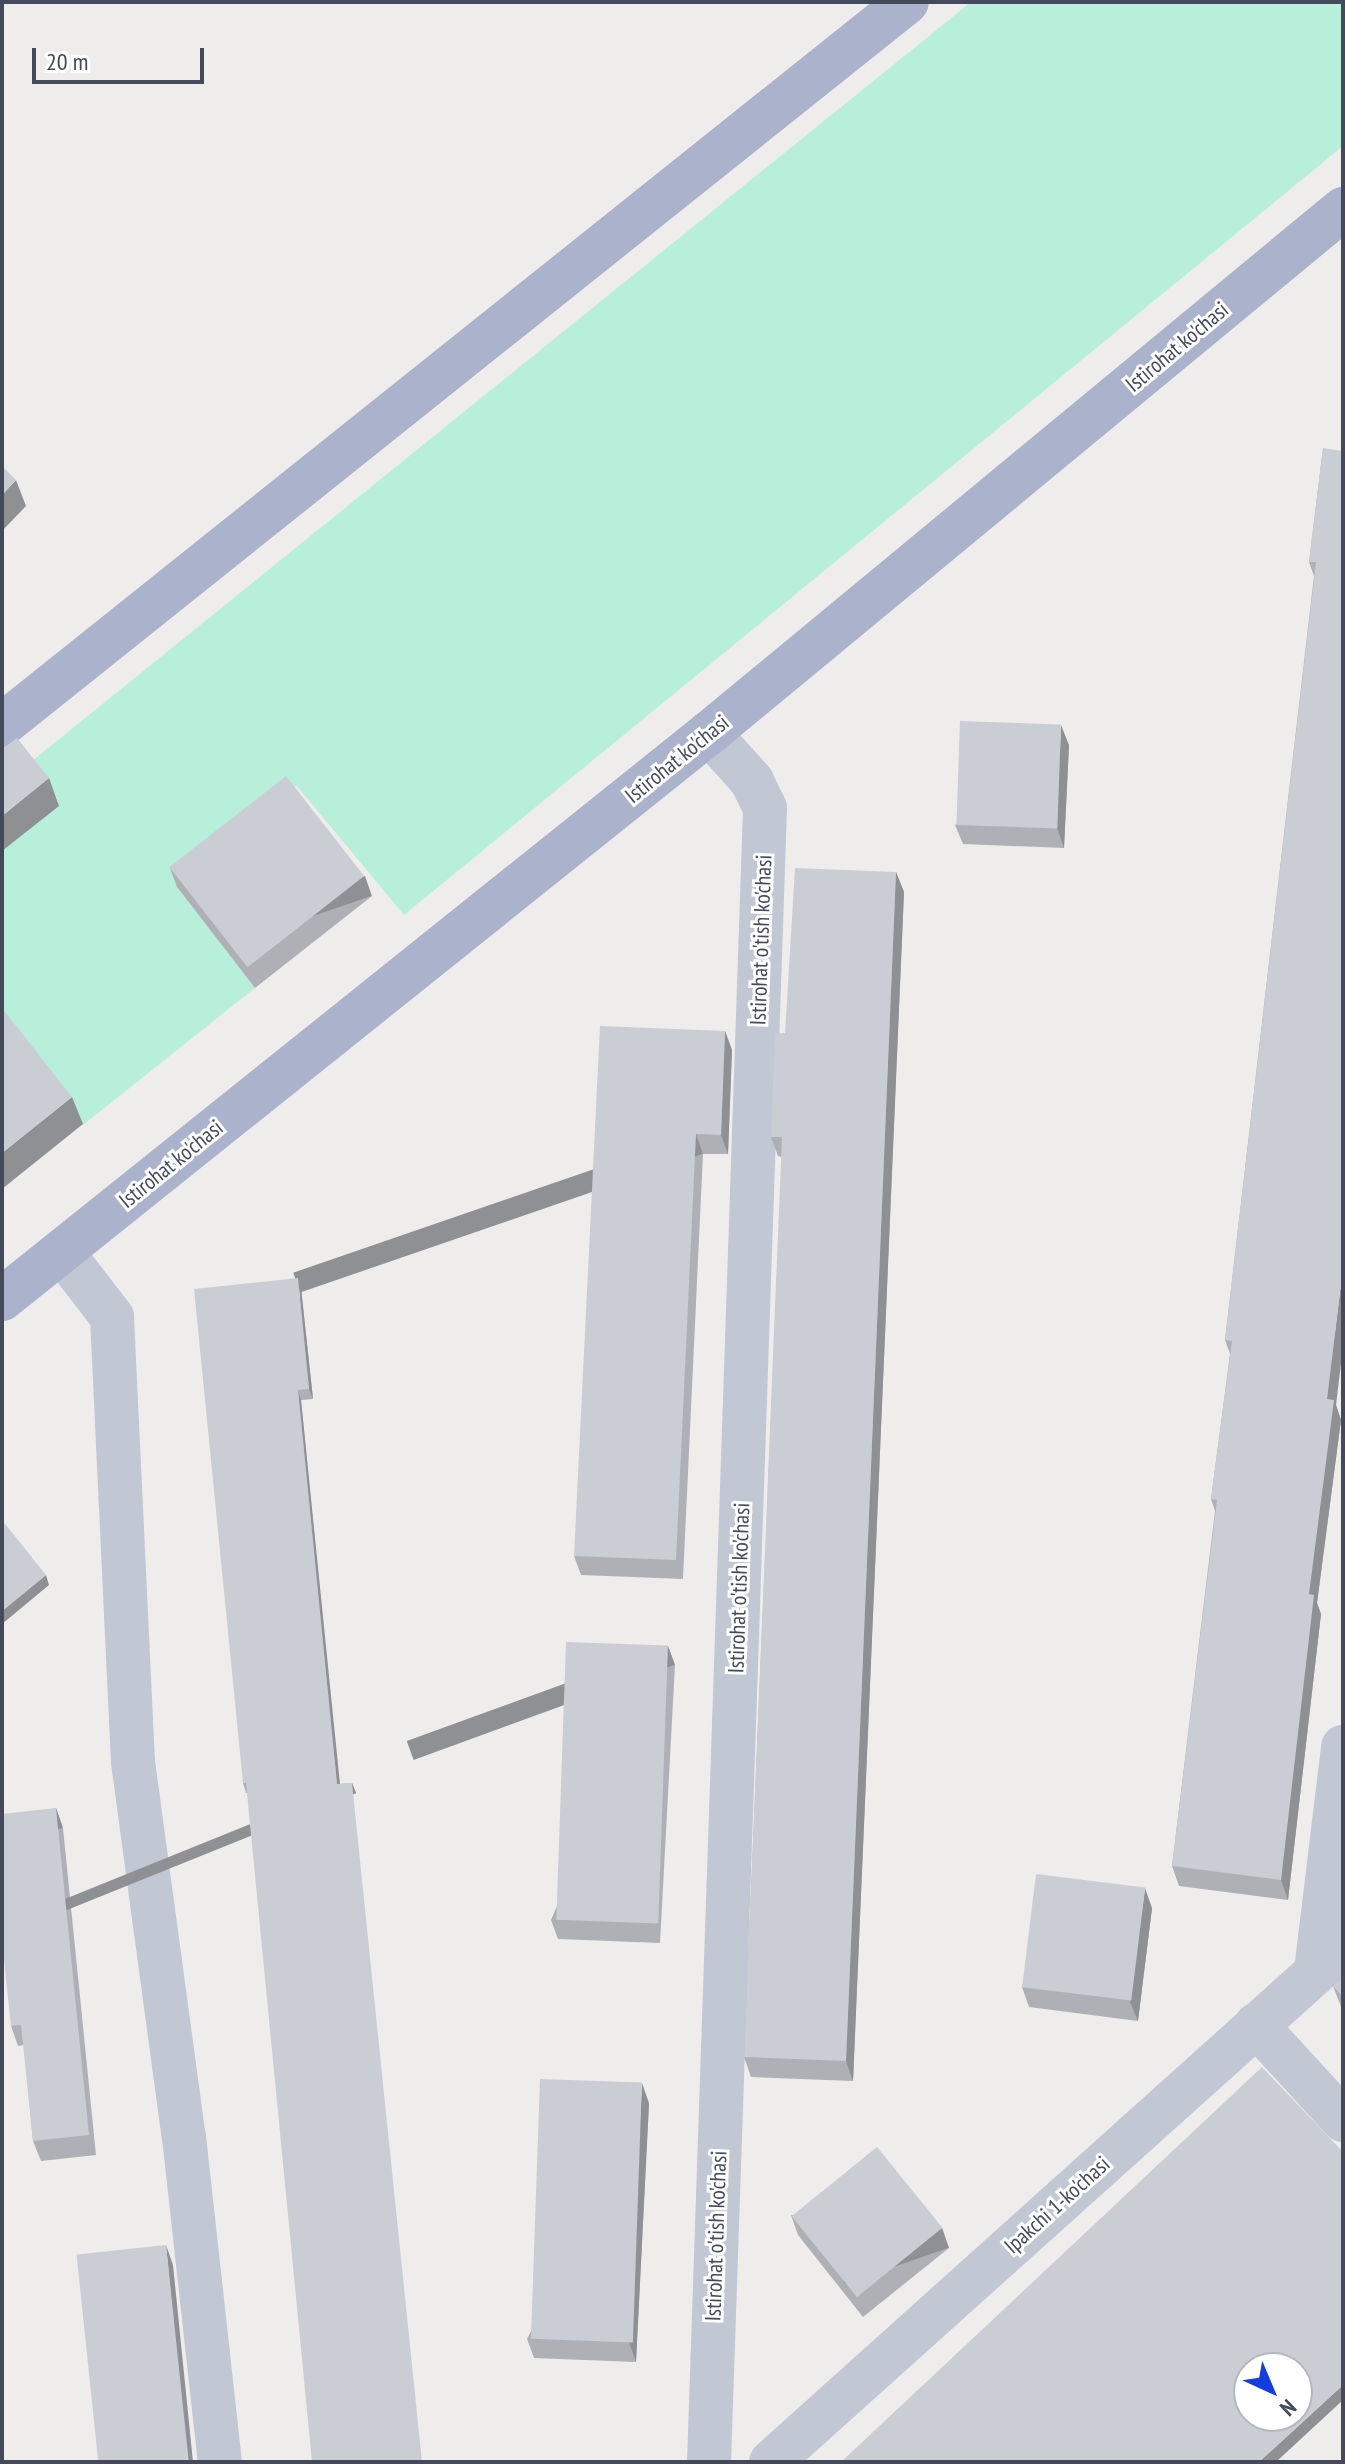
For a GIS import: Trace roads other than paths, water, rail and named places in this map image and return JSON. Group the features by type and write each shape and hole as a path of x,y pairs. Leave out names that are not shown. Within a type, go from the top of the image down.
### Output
{"main road":[{"path":"2,725 907,2"},
{"name":"Istirohat ko'chasi","path":"2,1299 709,733 1343,209"}],"street":[{"name":"Istirohat o'tish ko'chasi","path":"709,733 752,781 765,808 709,2462"},
{"path":"62,1252 112,1317 133,1762 184,2137 220,2462"},
{"path":"1329,1960 1343,1747"},
{"name":"Ipakchi 1-ko'chasi","path":"771,2462 1329,1960"},
{"path":"1256,2025 1343,2120"}]}
